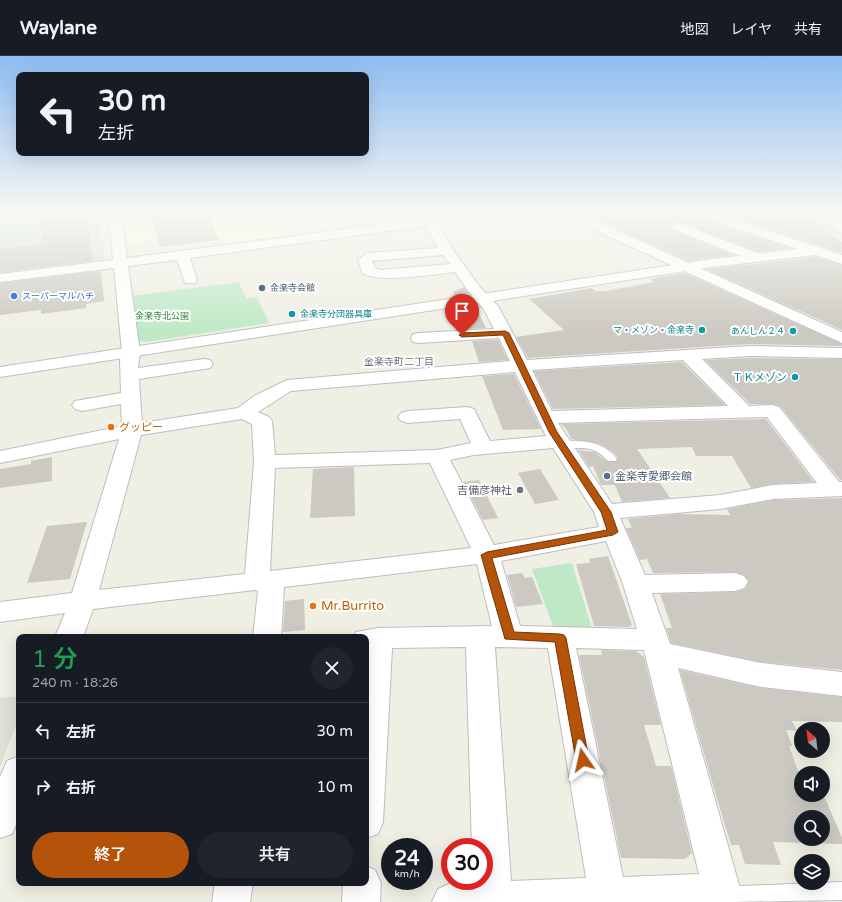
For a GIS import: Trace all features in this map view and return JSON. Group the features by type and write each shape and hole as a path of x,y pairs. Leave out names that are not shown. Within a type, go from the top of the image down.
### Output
{"street":[{"path":"70,634 83,601 132,430 128,360 131,352 120,253"},
{"path":"0,278 192,253"},
{"path":"403,253 372,256 365,260 369,271 379,274 459,268"},
{"path":"449,253 474,289 483,297 505,333 560,443 609,522 622,549 636,584 656,647 722,892 648,898 608,896 451,902"},
{"path":"671,253 688,260 842,338"},
{"path":"746,253 758,258"},
{"path":"0,372 483,297 688,260 712,262 795,253"},
{"path":"823,253 842,260"},
{"path":"182,255 190,280"},
{"path":"712,262 739,275"},
{"path":"419,338 505,333"},
{"path":"0,457 132,430 244,413 261,400 287,386 520,365 750,351 842,353"},
{"path":"688,355 744,412"},
{"path":"129,375 204,364"},
{"path":"82,405 131,397"},
{"path":"546,417 772,412 838,489"},
{"path":"244,413 262,421 265,462 265,581 267,634"},
{"path":"419,413 467,413 483,448"},
{"path":"265,462 437,456 483,448 560,443"},
{"path":"437,456 487,555 495,636 493,900"},
{"path":"0,612 83,601 487,555 609,522 772,492 838,489"},
{"path":"636,584 735,582"},
{"path":"369,730 372,638 495,636 560,638 656,647 761,675 842,684"},
{"path":"560,638 608,896"},
{"path":"0,822 16,779"},
{"path":"231,902 234,886"},
{"path":"361,902 362,886"}],"lane":[{"path":"560,443 590,445 600,448 612,459"},
{"path":"722,892 742,895 842,891"}],"shaded area":[{"path":"0,253 104,253 105,260 100,262 0,274"},
{"path":"16,696 16,725 0,767 0,698"}],"green space":[{"path":"710,271 719,271 816,304 792,311 709,273"},
{"name":"金楽寺北公園","path":"239,282 246,299 257,297 269,323 147,342 137,340 131,296"},
{"path":"572,563 592,629 554,629 532,569"}],"building":[{"path":"0,253 92,253 93,261 0,272"},
{"path":"671,253 730,253 734,255 688,261"},
{"path":"815,257 842,265 842,330 707,269"},
{"path":"101,271 104,301 86,304 86,308 41,314 41,310 0,315 0,283"},
{"path":"685,273 842,344 842,346 750,344 528,358 516,337 564,330 529,299 591,288 596,291 606,291 655,282 649,279"},
{"path":"464,287 469,294 455,296 453,292"},
{"path":"475,305 486,328 467,329 459,308"},
{"path":"498,340 508,360 479,362 472,341"},
{"path":"750,358 842,359 842,480 840,480 780,406 772,404 750,404 705,360"},
{"path":"682,362 725,405 553,409 534,371"},
{"path":"514,374 541,429 503,430 482,376"},
{"path":"766,419 814,482 773,484 751,488 732,456 696,456 692,447 637,449 670,498 622,502 615,485 601,485 593,466 589,467 578,450 594,452 608,462 616,462 618,458 613,452 600,444 571,439 567,430 561,424"},
{"path":"52,457 52,481 0,488 0,469 31,464 31,461"},
{"path":"354,467 355,516 310,518 313,469"},
{"path":"540,469 559,500 535,504 518,473"},
{"path":"479,480 498,518 483,520 463,482"},
{"path":"842,498 842,670 761,662 671,643 666,628 672,628 660,594 735,592 745,589 749,581 744,575 735,572 653,573 647,559 640,560 626,528 632,528 628,519 678,514 730,515 727,509 773,500"},
{"path":"87,522 70,579 27,583 47,526"},
{"path":"608,556 632,625 629,627 594,626 576,564 590,563 589,559"},
{"path":"522,573 525,578 532,577 543,604 516,607 507,575"},
{"path":"304,599 305,630 283,632 285,601"},
{"path":"601,650 636,651 644,657 661,725 644,725 656,766 671,766 692,853 685,859 621,858 579,655 602,655"},
{"path":"680,670 761,688 842,697 842,722 792,721 794,731 786,730 792,746 789,746 796,766 794,766 794,802 827,802 842,838 842,844 830,844 830,810 794,810 794,843 773,842 781,865 745,864 739,845 731,845"}],"place":[{"name":"金楽寺会館","path":"262,288"},
{"name":"スーパーマルハチ","path":"14,296"},
{"name":"金楽寺分団器具庫","path":"292,314"},
{"name":"マ・メゾン・金楽寺","path":"702,330"},
{"name":"あんしん２４","path":"793,331"},
{"name":"ＴＫメゾン","path":"795,377"},
{"name":"グッピー","path":"111,427"},
{"name":"金楽寺愛郷会館","path":"607,476"},
{"name":"吉備彦神社","path":"520,490"},
{"name":"Mr.Burrito","path":"313,606"}],"district":[{"name":"金楽寺町二丁目","path":"399,362"}],"route":[{"path":"462,335 505,333 553,432 606,512 613,532 487,555 509,636 560,638 583,760"}]}
